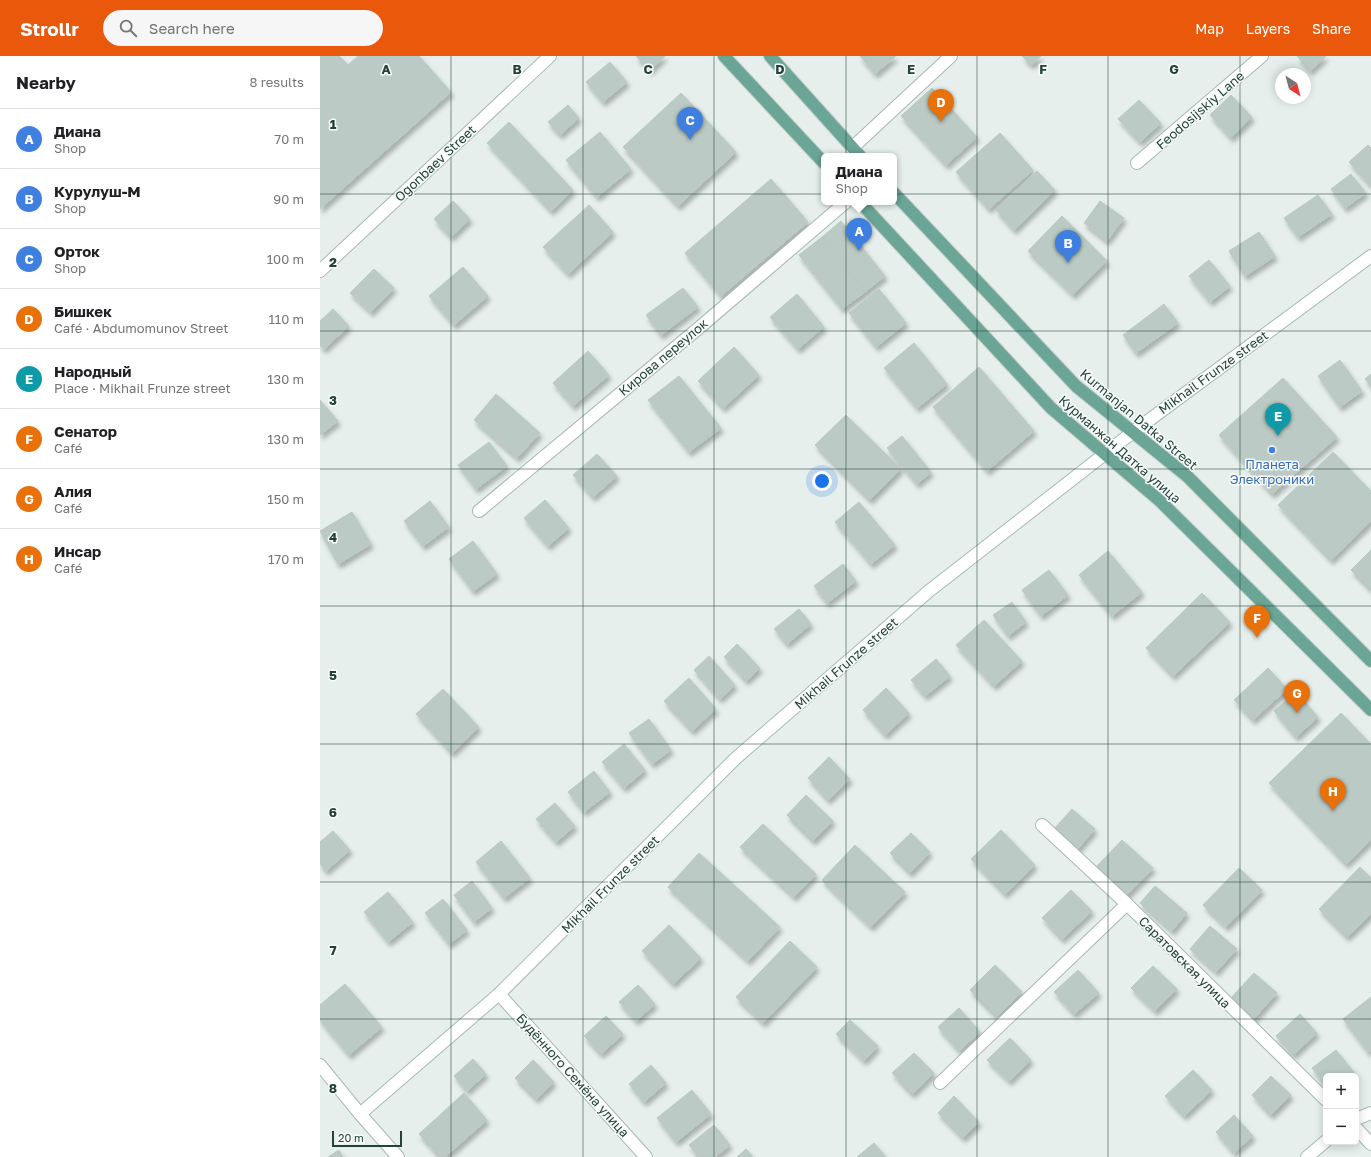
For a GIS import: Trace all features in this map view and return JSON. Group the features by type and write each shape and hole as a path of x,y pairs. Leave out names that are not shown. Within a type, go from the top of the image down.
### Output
{"main road":[{"path":"724,56 821,161"},
{"path":"770,56 856,152"},
{"name":"Kurmanjan Datka Street","path":"897,196 1076,386 1187,476 1371,661"},
{"name":"Курманжан Датка улица","path":"863,205 1051,408 1160,501 1371,710"}],"street":[{"name":"Ogonbaev Street","path":"320,271 550,56"},
{"path":"856,152 951,56"},
{"name":"Feodosijskiy Lane","path":"1137,164 1262,56"},
{"name":"Кирова переулок","path":"479,511 700,327 842,205"},
{"name":"Mikhail Frunze street","path":"360,1114 499,994 736,758 929,591 1133,432 1371,256"},
{"name":"Саратовская улица","path":"1042,825 1127,904 1323,1097"},
{"path":"940,1083 1127,904"},
{"name":"Будённого Семёна улица","path":"499,994 646,1157"},
{"path":"320,1065 398,1157"},
{"path":"1359,1118 1371,1113"},
{"path":"1359,1131 1371,1144"},
{"path":"1307,1157 1323,1144"}],"building":[{"path":"320,56 339,56 348,65 358,56 419,56 451,92 320,209"},
{"path":"636,56 665,56 649,71"},
{"path":"860,56 895,56 895,57 875,74"},
{"path":"1022,56 1041,56 1031,65"},
{"path":"1297,56 1326,56 1311,70 1311,68 1307,68"},
{"path":"610,62 627,82 603,102 586,82"},
{"path":"932,88 977,137 946,165 901,116"},
{"path":"681,93 736,152 678,206 623,147"},
{"path":"1231,95 1252,117 1231,138 1210,115"},
{"path":"1139,100 1161,123 1140,142 1118,119"},
{"path":"568,105 579,118 560,135 548,122"},
{"path":"509,122 573,190 551,211 487,143"},
{"path":"600,132 631,169 597,197 566,160"},
{"path":"1000,133 1033,170 989,209 956,172"},
{"path":"1368,145 1371,148 1371,186 1349,162"},
{"path":"1037,171 1055,190 1014,230 996,210"},
{"path":"1351,174 1366,193 1345,208 1331,189"},
{"path":"771,179 808,222 721,296 685,253"},
{"path":"1318,195 1332,214 1298,237 1284,218"},
{"path":"453,201 470,219 451,237 434,219"},
{"path":"1100,201 1124,218 1107,241 1084,223"},
{"path":"589,205 613,232 568,274 543,247"},
{"path":"1062,216 1107,261 1073,295 1028,251"},
{"path":"841,221 885,276 865,292 822,237"},
{"path":"1259,232 1275,256 1245,276 1229,251"},
{"path":"822,237 865,292 842,309 799,255"},
{"path":"1209,260 1230,286 1210,302 1189,276"},
{"path":"463,267 488,296 454,325 429,296"},
{"path":"374,269 394,288 371,312 350,293"},
{"path":"683,288 698,307 661,335 646,315"},
{"path":"879,289 906,323 876,347 849,313"},
{"path":"797,294 824,327 798,349 770,317"},
{"path":"1164,304 1178,323 1136,353 1123,335"},
{"path":"333,309 349,326 324,349 320,345 320,321"},
{"path":"914,343 947,384 917,408 884,368"},
{"path":"734,347 759,375 723,408 698,381"},
{"path":"588,351 609,375 573,406 553,383"},
{"path":"1340,360 1362,391 1340,407 1318,376"},
{"path":"979,367 1034,431 987,471 933,407"},
{"path":"1371,374 1371,386 1365,379"},
{"path":"679,376 721,428 689,452 648,400"},
{"path":"1283,378 1337,437 1272,494 1219,435"},
{"path":"496,394 540,433 517,458 474,420"},
{"path":"320,400 338,421 320,435"},
{"path":"846,415 901,469 870,500 815,445"},
{"path":"902,436 931,472 917,484 887,448"},
{"path":"489,442 507,466 476,489 458,465"},
{"path":"1333,452 1371,491 1371,521 1331,560 1278,505"},
{"path":"597,454 617,476 593,497 573,475"},
{"path":"545,500 569,528 548,546 524,518"},
{"path":"430,501 449,527 423,546 404,521"},
{"path":"859,502 895,545 871,564 835,522"},
{"path":"352,512 371,544 338,564 320,531"},
{"path":"473,541 497,574 473,591 449,559"},
{"path":"1371,550 1371,590 1351,570"},
{"path":"1108,551 1142,592 1112,616 1079,575"},
{"path":"843,564 856,581 827,603 814,586"},
{"path":"1049,570 1068,595 1041,616 1022,590"},
{"path":"1202,593 1230,622 1173,676 1146,648"},
{"path":"1012,602 1026,622 1008,636 993,615"},
{"path":"799,609 811,624 787,644 774,629"},
{"path":"984,620 1022,661 994,686 956,645"},
{"path":"737,644 760,668 746,681 724,657"},
{"path":"709,656 735,685 720,699 694,670"},
{"path":"936,659 950,676 925,696 911,680"},
{"path":"1268,668 1287,689 1253,720 1234,700"},
{"path":"689,678 716,709 692,731 664,701"},
{"path":"886,688 909,713 885,735 863,710"},
{"path":"443,689 479,727 452,753 416,714"},
{"path":"1296,692 1318,717 1296,737 1274,711"},
{"path":"1341,713 1371,744 1371,840 1346,864 1269,783"},
{"path":"649,719 671,750 652,764 629,733"},
{"path":"624,744 645,770 624,788 602,762"},
{"path":"829,757 850,779 828,800 808,778"},
{"path":"594,771 610,792 584,812 568,792"},
{"path":"806,795 833,821 813,841 787,815"},
{"path":"555,803 575,826 556,842 536,819"},
{"path":"1072,809 1095,829 1077,850 1054,829"},
{"path":"763,824 816,874 794,897 740,847"},
{"path":"1001,830 1035,865 1005,894 971,859"},
{"path":"333,831 350,850 326,871 320,864 320,842"},
{"path":"911,833 930,852 910,873 890,853"},
{"path":"1122,840 1153,868 1126,896 1096,867"},
{"path":"501,841 530,878 504,898 476,862"},
{"path":"855,845 905,892 871,927 822,880"},
{"path":"699,853 780,927 748,961 668,887"},
{"path":"1360,867 1371,878 1371,914 1347,937 1319,909"},
{"path":"1239,868 1262,890 1226,927 1203,905"},
{"path":"472,881 492,908 474,922 454,895"},
{"path":"1155,886 1187,913 1172,931 1140,903"},
{"path":"1071,890 1092,911 1062,939 1042,918"},
{"path":"388,892 413,922 388,942 364,912"},
{"path":"443,899 467,930 449,944 425,913"},
{"path":"669,925 701,958 673,984 642,951"},
{"path":"1210,926 1237,949 1216,972 1190,949"},
{"path":"790,941 817,967 763,1023 736,997"},
{"path":"995,965 1022,992 997,1017 970,990"},
{"path":"1153,966 1177,989 1155,1011 1131,988"},
{"path":"1078,970 1099,993 1074,1014 1054,992"},
{"path":"1254,973 1277,993 1252,1021 1229,1000"},
{"path":"345,984 382,1027 349,1055 320,1020 320,1005"},
{"path":"638,985 655,1004 636,1021 619,1002"},
{"path":"1371,997 1371,1051 1369,1053 1343,1019"},
{"path":"959,1008 980,1032 959,1051 938,1027"},
{"path":"1300,1014 1317,1033 1293,1055 1276,1036"},
{"path":"606,1016 623,1034 601,1054 584,1036"},
{"path":"850,1020 878,1046 864,1061 836,1034"},
{"path":"1010,1038 1031,1060 1009,1081 987,1060"},
{"path":"1336,1050 1354,1073 1323,1073 1323,1082 1312,1068"},
{"path":"914,1053 934,1073 912,1094 892,1073"},
{"path":"473,1059 486,1074 467,1091 454,1076"},
{"path":"533,1060 554,1082 536,1099 515,1078"},
{"path":"651,1065 666,1083 644,1102 629,1084"},
{"path":"1193,1070 1212,1090 1184,1116 1165,1096"},
{"path":"1271,1076 1291,1095 1271,1115 1252,1095"},
{"path":"692,1090 711,1114 676,1142 657,1118"},
{"path":"464,1093 487,1120 445,1157 440,1157 419,1134"},
{"path":"954,1096 979,1122 963,1138 938,1113"},
{"path":"1234,1115 1253,1136 1234,1153 1216,1132"},
{"path":"714,1125 730,1145 715,1157 699,1157 689,1145"},
{"path":"874,1143 886,1157 857,1157"},
{"path":"746,1149 753,1157 737,1157"},
{"path":"339,1150 343,1157 328,1157"}],"place":[{"name":"Бишкек","path":"941,122"},
{"name":"Орток","path":"690,140"},
{"name":"Диана","path":"859,251"},
{"name":"Курулуш-М","path":"1068,263"},
{"name":"Народный","path":"1278,436"},
{"name":"Планета Электроники","path":"1272,450"},
{"name":"Сенатор","path":"1257,638"},
{"name":"Алия","path":"1297,713"},
{"name":"Инсар","path":"1333,811"}]}
